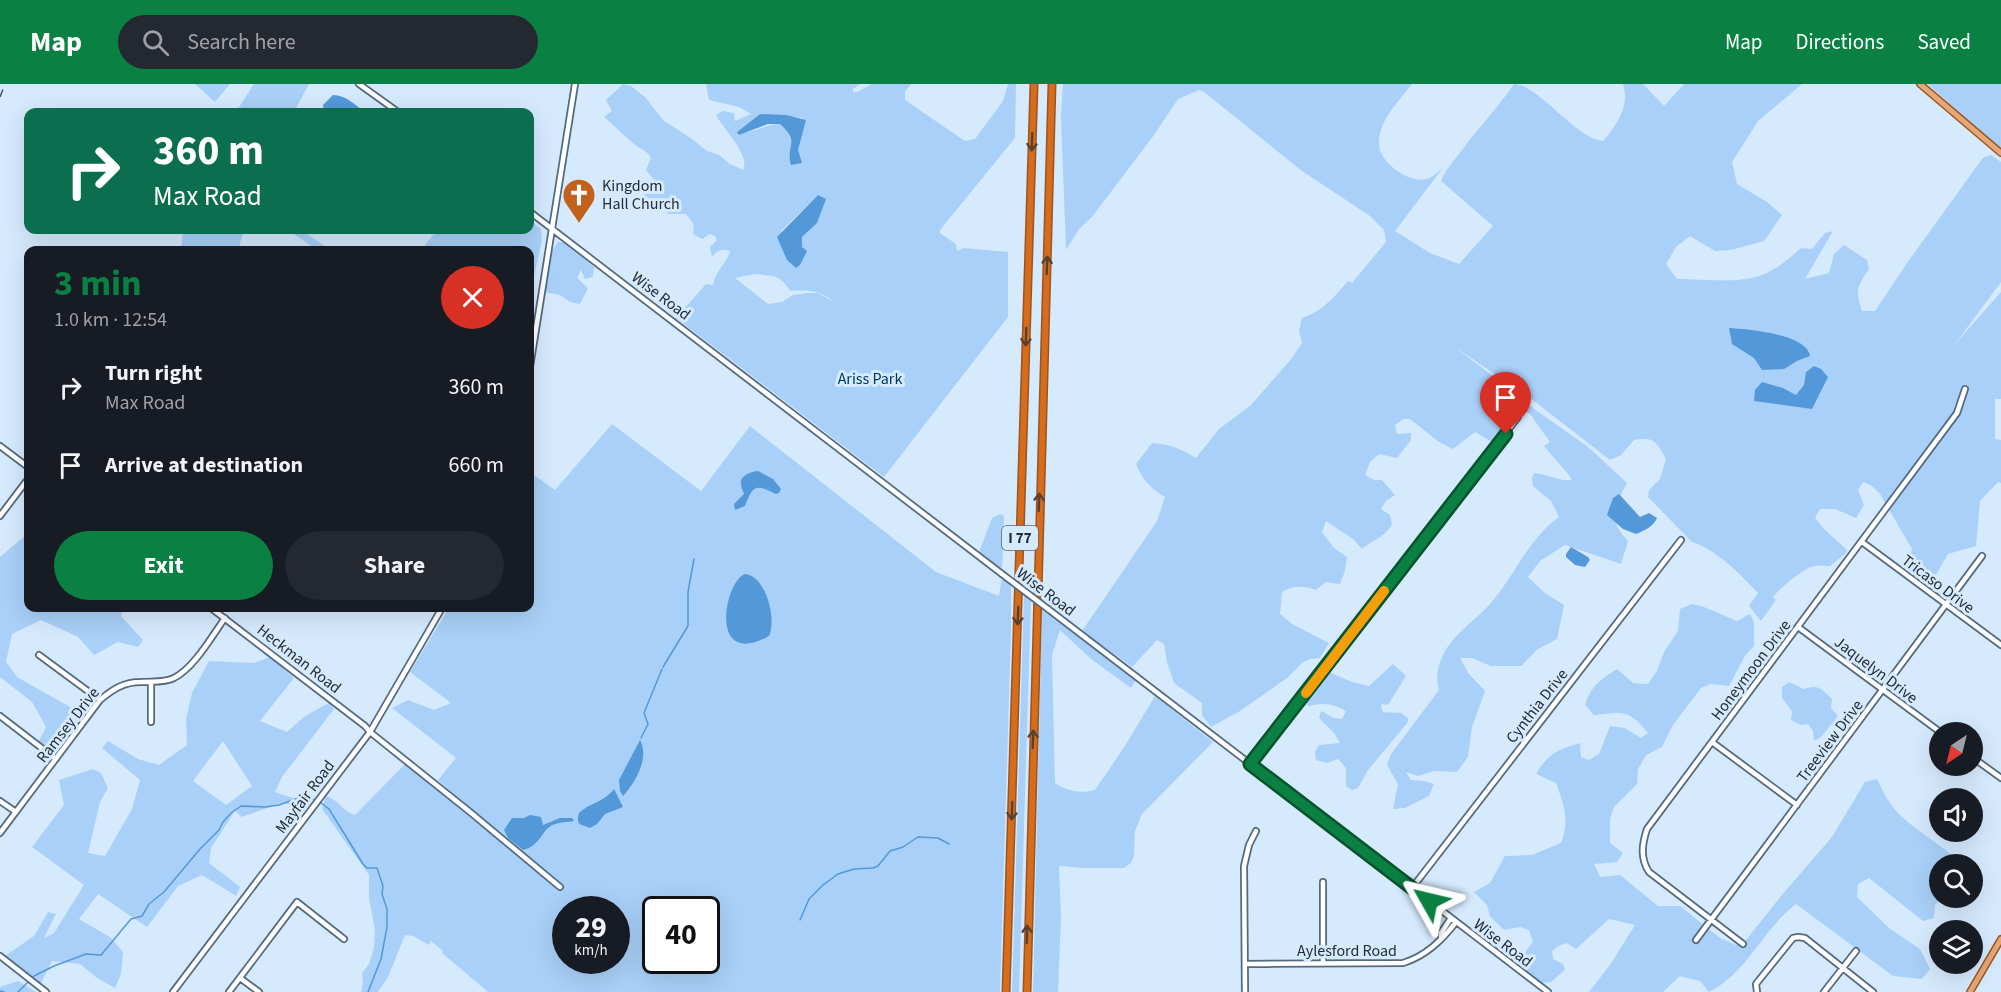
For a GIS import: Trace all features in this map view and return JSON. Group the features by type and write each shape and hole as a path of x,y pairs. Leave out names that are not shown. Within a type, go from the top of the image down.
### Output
{"highway":[{"name":"I 77","path":"1006,992 1034,84"},
{"name":"I 77","path":"1027,992 1052,84"}],"main road":[{"path":"1920,84 2001,153"},
{"path":"1970,992 2001,939"}],"street":[{"path":"359,84 392,108"},
{"path":"534,341 576,84"},
{"name":"Wise Road","path":"534,215 1548,992"},
{"name":"Honeymoon Drive","path":"1743,944 1652,875 1645,866 1642,849 1649,826 1957,413 1965,389"},
{"path":"1250,764 1518,417"},
{"path":"0,446 24,464"},
{"path":"0,516 24,484"},
{"name":"Cynthia Drive","path":"1412,888 1681,540"},
{"name":"Tricaso Drive","path":"1862,542 2001,645"},
{"name":"Treeview Drive","path":"1696,940 1982,556"},
{"name":"Heckman Road","path":"217,612 365,726 560,887"},
{"name":"Mayfair Road","path":"173,992 370,732 440,612"},
{"name":"Ramsey Drive","path":"0,833 100,700 123,684 167,681 185,670 225,618"},
{"name":"Jaquelyn Drive","path":"1798,627 1929,724"},
{"path":"39,654 100,700"},
{"path":"151,682 151,722"},
{"path":"0,716 56,759"},
{"path":"1712,742 1797,805"},
{"path":"1983,765 2001,778"},
{"path":"0,801 16,812"},
{"path":"1245,992 1244,866 1249,844 1256,831"},
{"path":"1323,882 1323,963"},
{"path":"230,992 297,902 345,939"},
{"name":"Aylesford Road","path":"1245,964 1403,963 1418,959 1445,936 1453,920"},
{"path":"1757,992 1756,984 1795,937 1805,938 1873,992"},
{"path":"1824,992 1856,951"},
{"path":"0,956 46,992"},
{"path":"240,978 259,992"}],"green space":[{"path":"195,84 230,84 215,102"},
{"path":"254,84 309,84 296,108 239,108"},
{"name":"Ariss Park","path":"623,84 631,86 645,97 663,120 707,151 719,155 730,164 743,170 743,157 740,150 716,115 723,111 734,113 735,121 751,114 739,107 709,100 706,84 860,84 853,89 853,92 857,92 872,84 911,84 905,92 905,100 965,141 975,139 1003,101 1008,84 1016,84 1015,138 940,230 940,233 956,244 957,251 963,248 1008,252 1008,317 884,477 676,318 706,284 713,285 730,251 720,251 712,257 710,247 717,240 715,236 710,234 702,239 693,234 694,225 686,214 669,214 642,193 648,180 656,182 646,170 651,158 604,117 612,111 606,100","holes":["760,114 803,118 798,150 789,159 790,140 780,124 748,132 737,132","818,195 808,232 802,237 802,247 781,231","755,274 771,276 783,281 790,291 819,293 834,302 818,293 807,293 793,295 782,302 768,304 735,278"]},
{"path":"1063,84 1412,84 1382,127 1380,151 1396,170 1412,178 1427,179 1442,169 1395,231 1430,253 1459,264 1493,226 1441,181 1472,136 1514,84 1524,86 1534,93 1582,132 1603,141 1621,115 1625,100 1623,84 1643,84 1664,106 1684,84 1802,84 1758,121 1732,162 1737,184 1767,202 1782,215 1764,241 1731,250 1715,251 1690,236 1676,247 1666,264 1677,279 1753,278 1778,267 1801,248 1812,249 1825,233 1833,231 1805,279 1829,273 1834,254 1844,245 1867,260 1869,269 1858,289 1862,311 1875,311 1977,166 1983,158 1991,155 2001,162 2001,282 1955,344 2001,292 2001,399 1995,399 1995,439 2001,440 2001,483 1998,482 1980,501 1976,546 1948,554 1933,580 1925,582 1905,567 1912,549 1880,494 1872,486 1863,482 1858,490 1864,505 1856,518 1835,509 1820,509 1815,518 1847,552 1830,566 1814,566 1792,579 1773,597 1776,600 1761,621 1749,606 1758,593 1719,556 1692,542 1648,497 1649,490 1660,479 1666,459 1657,444 1646,439 1634,440 1621,455 1610,460 1534,401 1455,347 1494,377 1489,384 1517,410 1492,442 1475,432 1453,449 1439,442 1410,419 1403,419 1395,425 1397,434 1411,433 1411,440 1397,458 1379,454 1370,462 1365,475 1374,480 1382,480 1395,495 1386,501 1381,509 1390,515 1392,525 1362,549 1353,539 1326,521 1322,532 1334,548 1347,557 1340,584 1326,582 1316,590 1298,587 1282,592 1280,614 1292,624 1329,643 1320,658 1302,663 1287,678 1240,711 1211,727 1202,715 1202,703 1174,683 1164,644 1157,640 1132,667 1082,631 1157,521 1165,497 1147,483 1136,464 1152,443 1164,444 1196,458 1219,429 1251,405 1292,358 1302,343 1299,330 1302,318 1322,308 1348,281 1352,283 1386,242 1384,230 1370,216 1302,171 1199,90 1178,99 1154,135 1092,217 1079,229 1066,250 1061,118"},
{"path":"1928,84 2001,84 2001,148 1984,135"},
{"path":"534,223 541,229 542,241 534,276 534,246 424,246 434,234 534,234"},
{"path":"183,234 243,234 239,246 181,246"},
{"path":"294,234 308,234 324,246 311,246"},
{"path":"558,242 567,243 594,267 593,277 585,279 581,270 577,278 588,288 580,304 570,302 560,295 544,292 552,251"},
{"path":"1527,404 1587,446 1627,483 1614,513 1617,525 1628,541 1621,564 1565,545 1540,561 1528,577 1545,593 1564,605 1557,639 1538,649 1521,666 1491,666 1472,658 1460,658 1469,674 1485,691 1472,727 1468,757 1457,772 1434,771 1418,776 1406,772 1411,780 1434,784 1429,796 1405,808 1393,809 1398,784 1387,765 1391,754 1439,690 1438,672 1443,655 1453,640 1499,593 1539,536 1559,517 1551,501 1533,486 1534,473 1572,480 1544,446 1550,442 1530,414 1519,407"},
{"path":"612,424 701,491 750,426 936,572 999,596 1002,576 1011,584 1011,631 1000,992 488,992 431,941 429,945 413,936 405,935 388,977 378,992 361,992 362,973 369,964 374,947 375,930 369,898 369,875 322,809 326,796 355,815 406,763 458,804 465,804 438,780 456,758 392,708 408,700 434,710 451,703 410,672 447,612 534,612 534,475 555,490"},
{"path":"1000,514 1004,516 1002,570 979,552 992,518"},
{"path":"24,536 24,612 122,612 121,616 143,640 138,647 118,642 94,655 78,637 41,620 12,634 6,662 17,677 77,711 76,727 55,753 39,741 46,727 32,702 0,677 0,557"},
{"path":"1024,595 1031,599 1019,992 1012,992"},
{"path":"1692,604 1737,621 1750,614 1754,622 1754,646 1745,656 1729,686 1711,684 1701,688 1673,725 1662,747 1646,755 1638,769 1637,784 1614,807 1610,819 1610,843 1623,853 1617,862 1594,864 1600,877 1620,875 1658,906 1680,906 1720,938 1736,945 1743,944 1832,837 1865,782 1877,779 1887,798 1900,815 1929,838 1929,842 1935,842 1951,854 1929,854 1929,908 1935,908 1934,918 1923,921 1869,878 1858,884 1857,897 1889,928 1920,949 1929,967 1922,979 1893,976 1796,904 1774,925 1745,962 1723,984 1709,992 1700,981 1680,976 1663,992 1589,992 1610,965 1635,925 1609,919 1576,949 1567,943 1552,951 1553,959 1563,964 1565,970 1551,982 1541,983 1516,964 1533,942 1529,930 1520,927 1504,930 1490,916 1487,905 1474,892 1490,883 1505,856 1532,855 1561,843 1565,820 1556,783 1536,774 1545,761 1559,750 1580,743 1581,757 1589,760 1599,754 1610,726 1625,728 1641,738 1648,733 1630,716 1618,713 1594,715 1585,705 1597,684 1617,669 1633,683 1648,684 1657,671 1664,652 1678,631 1680,609"},
{"path":"1042,610 1136,680 1131,688 1091,659 1060,630 1052,655 1055,783 1074,791 1095,790 1155,696 1213,742 1142,814 1135,831 1134,856 1131,863 1124,868 1059,866 1061,917 1058,992 1033,992"},
{"path":"270,657 294,678 260,721 287,732 305,716 329,703 334,709 282,777 275,792 308,803 306,808 281,803 242,817 235,811 211,848 209,863 240,887 236,896 202,875 178,886 147,927 98,894 79,919 110,937 123,952 121,974 115,988 97,978 80,964 52,961 41,983 5,956 34,936 48,912 56,914 44,938 54,933 84,885 32,847 64,805 59,780 93,769 101,773 108,788 100,802 88,853 105,856 132,809 140,780 102,748 108,741 138,759 159,765 187,745 186,719 192,693 209,661 254,663","holes":["223,741 252,786 226,805 193,781"]},
{"path":"1393,664 1406,676 1388,705 1382,704 1381,707 1383,712 1401,713 1408,718 1408,722 1368,770 1358,788 1352,790 1346,786 1346,768 1338,759 1327,763 1316,760 1315,752 1319,745 1340,743 1334,733 1319,718 1321,711 1334,718 1342,719 1346,711 1328,704 1309,706 1303,702 1329,672 1352,682 1369,686"},
{"path":"1789,682 1804,689 1820,688 1832,699 1831,708 1838,716 1821,737 1814,741 1813,731 1808,724 1801,725 1791,720 1792,711 1782,698 1782,687"},
{"path":"18,981 36,992 0,992 0,987"}],"shaded area":[{"path":"333,95 338,95 359,108 323,108 323,105"},
{"path":"760,114 786,115 806,120 798,150 802,163 791,165 790,136 780,124 768,124 739,135 737,132"},
{"path":"818,195 826,199 817,223 802,237 802,247 807,251 796,268 787,260 777,237"},
{"path":"1729,328 1762,331 1788,338 1799,342 1810,356 1784,369 1762,370 1754,358 1732,344"},
{"path":"1814,366 1821,369 1828,377 1812,409 1754,401 1755,390 1762,382 1783,388 1796,395 1804,385 1806,372"},
{"path":"758,471 773,479 781,489 779,493 756,488 750,494 745,506 735,510 734,504 744,494 742,479 749,473"},
{"path":"1619,494 1640,517 1649,513 1657,518 1654,523 1636,534 1623,529 1607,515 1613,498"},
{"path":"1571,547 1588,557 1590,560 1585,567 1575,565 1566,557"},
{"path":"745,574 759,582 764,590 772,619 769,636 749,643 736,642 729,633 726,620 727,605 732,591 738,580"},
{"path":"640,740 643,755 640,770 623,796 619,780"},
{"path":"614,789 623,807 605,814 597,824 590,828 579,823 579,813 606,797"},
{"path":"530,815 541,817 543,825 560,818 572,818 574,821 550,826 534,845 523,850 508,838 504,830 512,818 524,818"}],"waterway":[{"path":"663,667 688,626 688,592 694,559"},
{"path":"641,738 648,724 644,713 662,669"},
{"path":"18,992 34,976 54,966 86,954 101,955 131,919 142,916 149,904 164,892 219,830 231,813 241,806 279,805 301,797 316,800"},
{"path":"320,802 329,809 363,864 367,868 377,868 383,886 387,927 381,959 368,992"},
{"path":"800,920 809,899 838,874 878,866 890,851 903,847 918,837 938,838 949,844"},
{"path":"0,991 4,992"}],"railway":[{"path":"0,97 5,84"}],"slow traffic":[{"path":"1306,693 1384,591"}],"place":[{"name":"Kingdom Hall Church","path":"579,224"}],"route":[{"path":"1429,901 1250,764 1506,434"}]}
